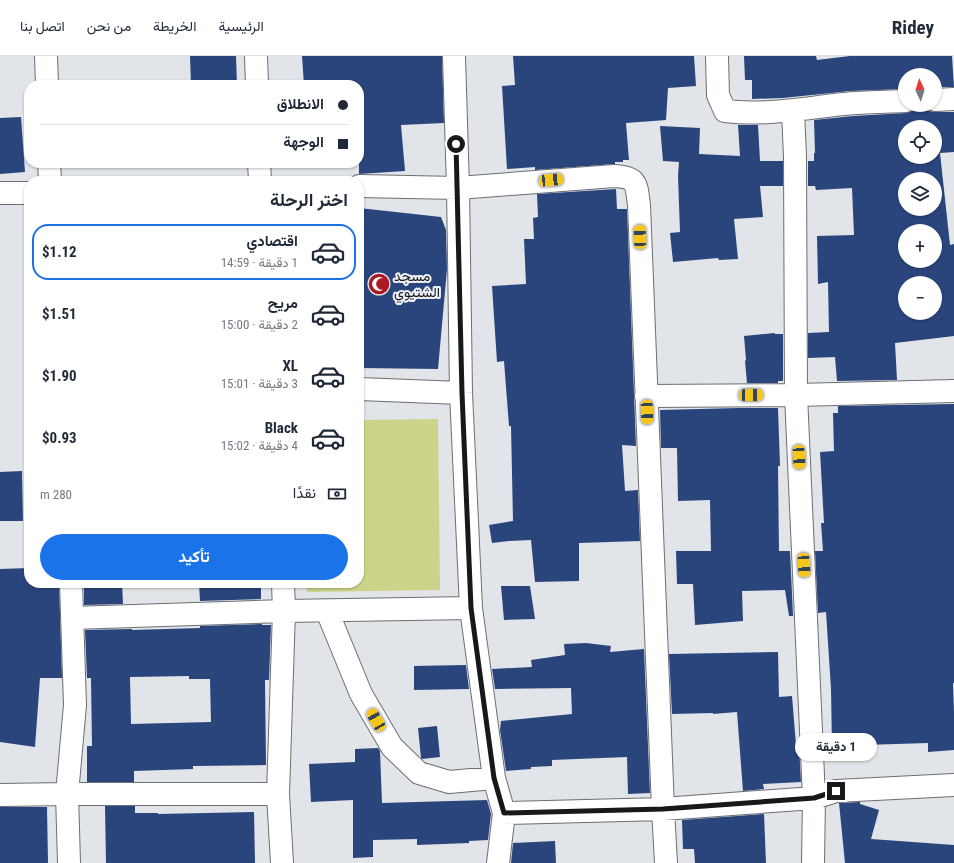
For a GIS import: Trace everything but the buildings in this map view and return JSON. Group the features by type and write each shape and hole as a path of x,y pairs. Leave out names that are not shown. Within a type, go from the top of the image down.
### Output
{"street":[{"path":"46,56 47,80"},
{"path":"256,56 257,80"},
{"path":"454,56 462,393 471,608 494,778 504,813 498,863"},
{"path":"717,56 718,95 725,112 740,113 793,111 845,104 898,101"},
{"path":"942,100 954,99"},
{"path":"793,111 795,157 796,395 814,798 813,863"},
{"path":"364,186 458,188 626,176 632,181 636,188 639,205 666,863"},
{"path":"0,193 24,193"},
{"path":"364,389 462,393"},
{"path":"646,396 796,395 954,391"},
{"path":"69,863 67,794 74,705 71,588"},
{"path":"282,863 278,794 284,612 283,588"},
{"path":"72,618 471,608"},
{"path":"327,611 361,694 392,747 419,773 449,782 494,778"},
{"path":"504,813 663,809 814,798 836,791 954,785"},
{"path":"0,796 67,794 278,794"}],"green space":[{"path":"438,419 440,590 307,592 307,588 364,588 364,420"}],"place":[{"name":"مسجد الشتيوي","path":"379,284"}],"route":[{"path":"456,144 462,393 471,608 494,778 504,813 663,809 814,798 836,791"}]}
